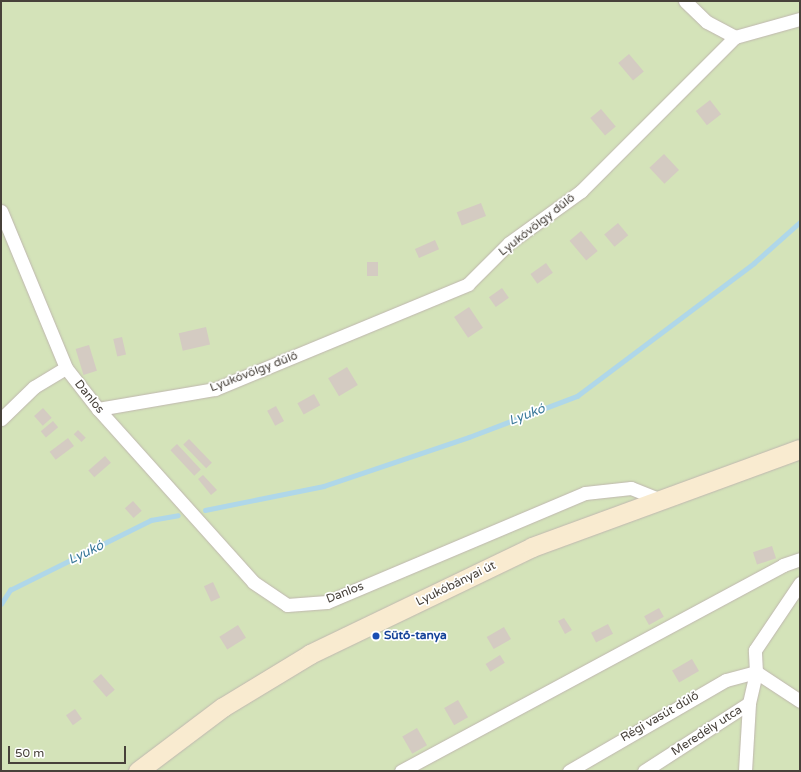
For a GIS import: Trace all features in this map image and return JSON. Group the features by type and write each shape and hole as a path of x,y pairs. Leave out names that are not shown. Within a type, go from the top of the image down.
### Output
{"main road":[{"name":"Lyukóbányai út","path":"138,771 224,708 310,654 532,548 800,449"}],"street":[{"path":"685,1 707,22 735,37"},
{"name":"Lyukóvölgy dűlő","path":"98,409 215,389 468,284 510,243 581,191 735,37 800,19"},
{"name":"Danlos","path":"1,211 66,368 98,409 253,582 287,605 327,602 585,493 631,488 660,500"},
{"name":"Danlos","path":"1,419 34,387 66,368"},
{"path":"401,771 783,565 800,560"},
{"path":"745,771 749,704 756,672 754,650 800,583"},
{"path":"756,672 800,701"},
{"name":"Régi vasút dűlő","path":"569,771 726,680 756,672"},
{"name":"Meredély utca","path":"644,771 749,704"}],"green space":[{"path":"1,1 800,1 800,771 1,771"}],"building":[{"path":"629,54 644,72 633,81 618,63"},
{"path":"710,100 721,114 707,125 696,111"},
{"path":"601,109 616,127 605,136 590,118"},
{"path":"664,154 679,170 664,184 649,168"},
{"path":"481,203 486,216 462,225 457,212"},
{"path":"618,223 628,235 614,247 604,235"},
{"path":"581,231 598,251 586,261 570,241"},
{"path":"435,240 439,249 419,258 415,249"},
{"path":"367,262 378,262 378,276 367,276"},
{"path":"546,263 553,273 537,284 530,274"},
{"path":"502,288 509,298 496,307 489,297"},
{"path":"469,307 483,328 468,338 454,317"},
{"path":"206,327 210,345 183,351 179,333"},
{"path":"122,337 126,355 117,357 113,339"},
{"path":"89,345 97,371 84,375 76,349"},
{"path":"347,367 358,385 339,396 328,378"},
{"path":"314,394 320,405 304,415 297,403"},
{"path":"276,406 284,421 275,426 267,411"},
{"path":"43,408 52,418 43,426 34,416"},
{"path":"53,421 58,427 46,437 41,431"},
{"path":"78,430 86,438 82,442 74,434"},
{"path":"68,438 74,446 56,460 50,452"},
{"path":"189,439 212,463 206,468 183,445"},
{"path":"177,444 201,470 194,476 170,450"},
{"path":"105,456 111,463 94,477 88,470"},
{"path":"203,475 217,490 211,495 198,479"},
{"path":"133,501 142,511 134,518 125,508"},
{"path":"772,546 776,558 757,565 753,552"},
{"path":"213,582 220,597 211,602 204,586"},
{"path":"659,608 664,617 649,625 644,616"},
{"path":"564,618 572,630 565,634 558,621"},
{"path":"608,624 613,634 596,642 591,633"},
{"path":"238,625 246,638 227,649 219,637"},
{"path":"504,627 511,639 494,649 487,637"},
{"path":"500,655 505,663 490,672 486,664"},
{"path":"692,659 699,671 679,683 672,670"},
{"path":"101,674 115,690 106,697 93,681"},
{"path":"458,700 468,717 454,725 444,708"},
{"path":"75,709 82,719 73,725 66,715"},
{"path":"417,728 427,745 412,754 402,736"}],"waterway":[{"name":"Lyukó","path":"205,510 324,486 469,437 577,396 754,263 800,222"},
{"name":"Lyukó","path":"1,604 10,590 151,520 178,515"}],"place":[{"name":"Sütő-tanya","path":"376,636"}]}
